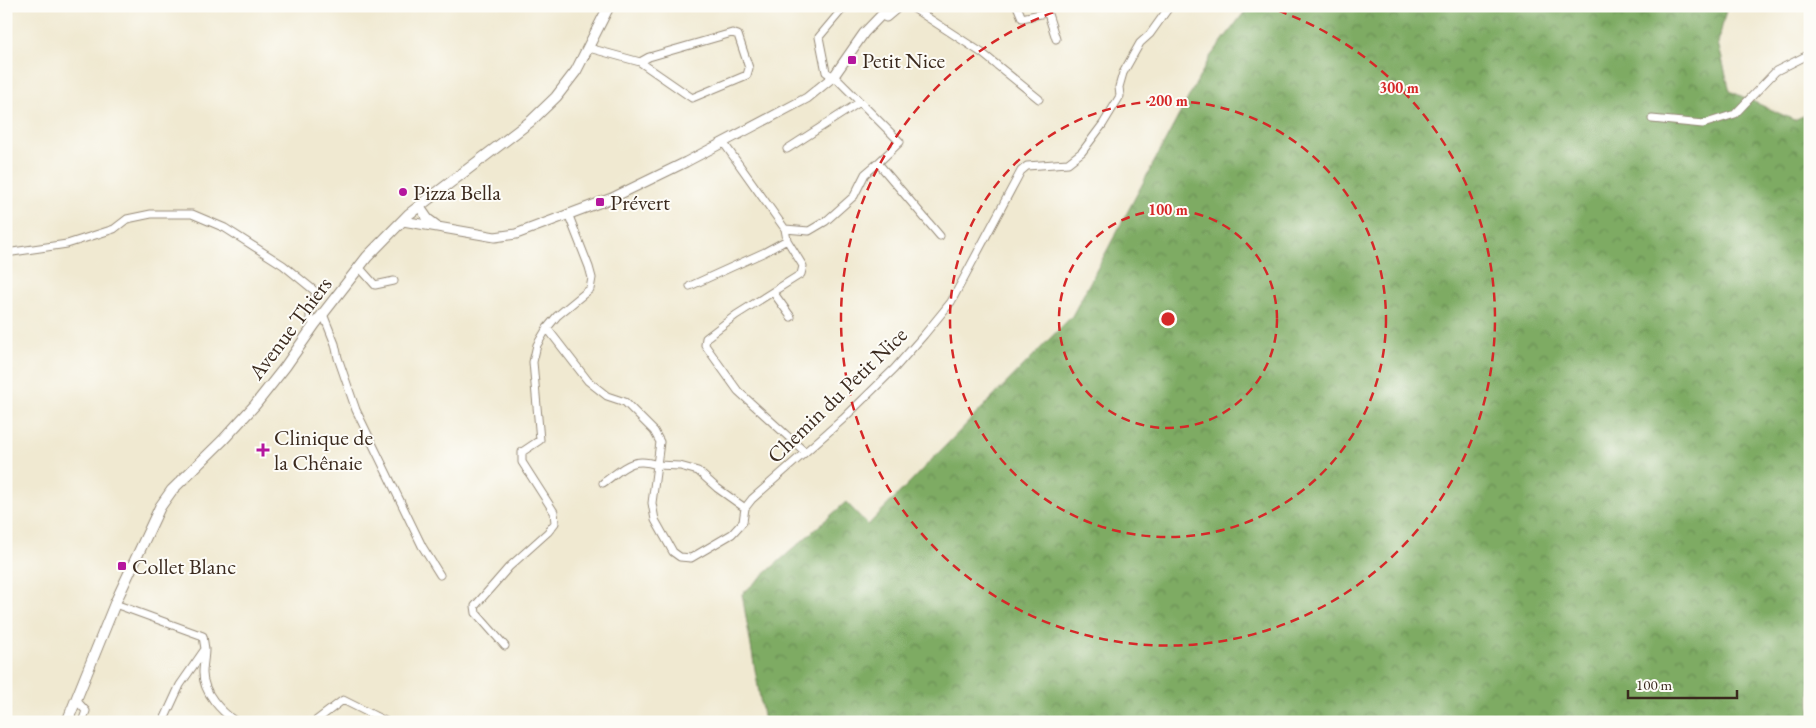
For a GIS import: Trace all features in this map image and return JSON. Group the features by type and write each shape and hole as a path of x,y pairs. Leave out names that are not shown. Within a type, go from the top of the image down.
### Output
{"main road":[{"name":"Avenue Thiers","path":"66,722 115,604 160,507 172,490 223,440 255,405 359,267 402,221 531,121 556,97 576,71 609,6"}],"street":[{"path":"785,230 809,231 826,222 854,196 865,174 900,142 835,78 826,72 819,37 845,6"},
{"path":"835,78 864,33 890,6"},
{"path":"402,221 495,237 516,234 612,198 724,144 807,98 835,78 869,35 899,6"},
{"path":"910,6 982,53 1039,99"},
{"path":"1017,6 1022,18 1048,14 1056,39"},
{"name":"Chemin du Petit Nice","path":"744,508 805,452 822,440 894,369 951,302 1021,170 1027,166 1068,163 1082,152 1103,124 1120,96 1118,87 1123,73 1140,43 1150,34 1170,6"},
{"path":"589,48 640,62 692,98 747,75 749,68 738,35 732,33 648,57 640,62"},
{"path":"1652,119 1703,124 1735,114 1776,71 1810,54"},
{"path":"787,149 860,102"},
{"path":"724,144 785,230 788,240 803,266 801,274 736,315 706,338 705,345 738,391 805,452"},
{"path":"878,163 940,236"},
{"path":"419,206 428,219 439,226"},
{"path":"504,646 476,614 475,606 509,567 548,532 555,523 554,512 522,462 522,452 540,440 533,362 537,346 546,328 556,316 590,289 592,278 590,267 569,213"},
{"path":"6,253 67,244 114,229 127,219 151,214 192,214 225,228 283,265 316,292 310,312 310,319 315,324"},
{"path":"690,286 766,252 788,240"},
{"path":"359,267 374,285 394,281"},
{"path":"772,292 791,318"},
{"path":"323,314 335,344 356,410 422,546 440,575"},
{"path":"546,328 588,382 606,396 624,402 654,431 660,442 657,465 652,503 654,520 673,552 680,557 691,558 732,534 743,522 744,508 698,471 680,466 657,465 648,462 632,462 603,483"},
{"path":"115,604 203,636 205,649 203,675 206,685 213,701 236,722"},
{"path":"163,722 180,685 205,649"},
{"path":"76,700 86,711 82,722"},
{"path":"314,722 343,700 387,722"}],"green space":[{"path":"1249,6 1727,6 1718,43 1730,91 1794,120 1810,113 1810,722 764,722 742,594 846,502 868,525 1072,316 1210,57"}],"place":[{"name":"Petit Nice","path":"852,60"},
{"name":"Pizza Bella","path":"403,192"},
{"name":"Prévert","path":"600,202"},
{"name":"Clinique de la Chênaie","path":"263,450"},
{"name":"Collet Blanc","path":"122,566"}]}
